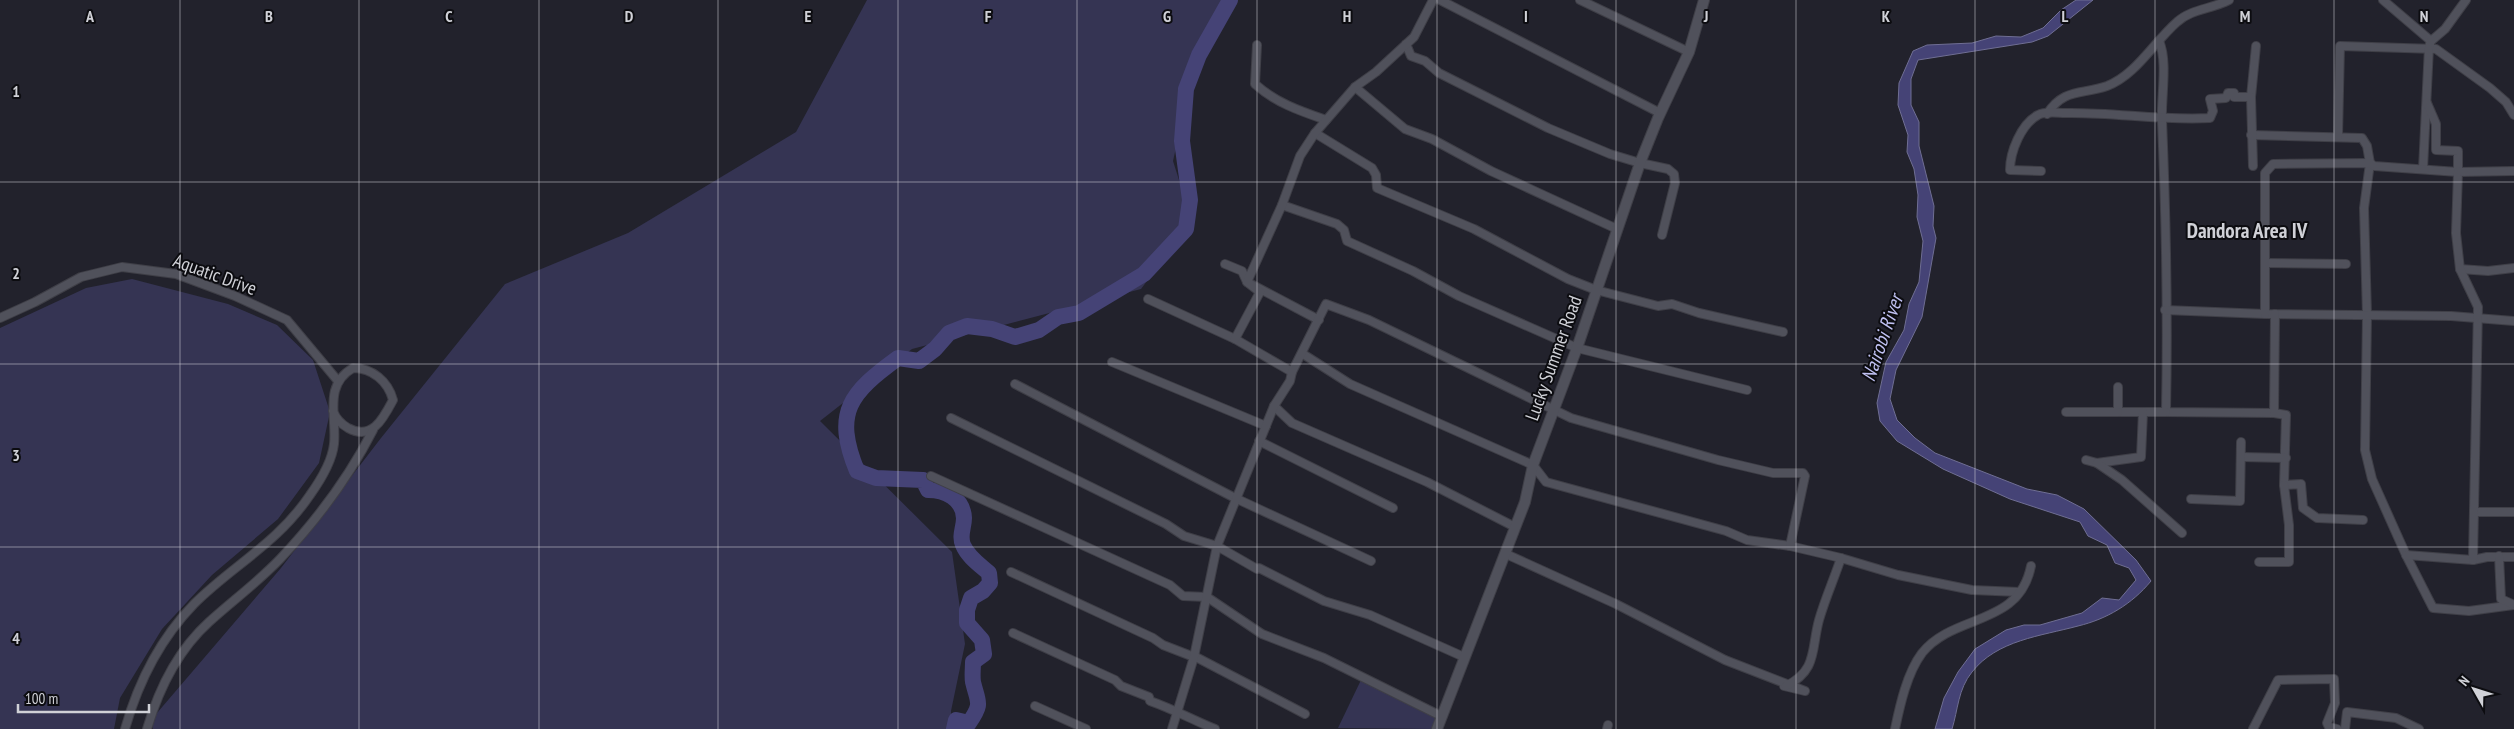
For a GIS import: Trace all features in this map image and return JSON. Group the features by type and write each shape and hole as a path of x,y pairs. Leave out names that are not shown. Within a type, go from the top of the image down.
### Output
{"street":[{"path":"1247,282 1282,205 1300,156 1315,133 1355,87 1376,72 1414,37 1433,0"},
{"path":"1440,0 1660,113"},
{"path":"1580,0 1689,52"},
{"name":"Lucky Summer Road","path":"1440,728 1441,716 1525,502 1533,465 1640,163 1660,113 1689,52 1704,0"},
{"path":"2047,114 2055,101 2106,86 2120,78 2176,23 2187,16 2203,9 2216,7 2229,0"},
{"path":"2382,0 2430,44 2490,88 2506,102 2514,114"},
{"path":"2423,169 2430,44 2445,29 2464,1"},
{"path":"2160,40 2162,52 2162,117 2165,166 2166,412"},
{"path":"1406,44 1411,56 1424,61 1439,73 1548,128 1640,163 1668,169 1674,174 1675,183 1662,235"},
{"path":"2338,136 2340,46 2430,44"},
{"path":"1257,45 1254,68 1255,84 1267,96 1287,106 1326,120"},
{"path":"2253,166 2251,97 2256,46"},
{"path":"1355,87 1405,128 1432,139 1498,174 1617,229"},
{"path":"2041,171 2010,170 2010,161 2027,123 2040,114 2101,113 2170,119 2210,118 2213,111 2210,99 2226,98 2228,94 2234,93 2234,97 2251,97"},
{"path":"2427,103 2436,124 2436,150 2458,151 2456,233 2460,269 2478,307 2473,560"},
{"path":"1315,133 1372,168 1376,175 1377,188 1474,229 1568,280 1596,290 1658,306 1672,304 1699,313 1783,332"},
{"path":"2251,135 2362,138 2367,146 2370,163 2364,208 2367,315 2365,450 2372,478 2406,556 2433,608 2469,611 2514,605"},
{"path":"2265,314 2265,173 2273,164 2370,163 2374,166 2458,172 2514,171"},
{"path":"1282,205 1333,222 1342,227 1347,240 1413,271 1459,296 1576,348 1747,390"},
{"path":"2265,263 2346,264"},
{"path":"1225,264 1242,271 1247,282 1260,292 1235,339"},
{"name":"Aquatic Drive","path":"0,318 35,302 81,277 122,267 176,274 235,296 287,320 338,381"},
{"path":"2460,269 2488,271 2514,268"},
{"path":"1247,282 1319,320"},
{"path":"1148,299 1235,339 1292,372"},
{"path":"1172,729 1194,657 1218,546 1235,498 1274,406 1290,381 1292,372 1303,354 1324,306 1328,304 1369,320 1581,421 1718,460 1773,472 1803,473 1805,476 1790,546"},
{"path":"2166,310 2265,314 2451,316 2514,321"},
{"path":"2274,413 2275,314"},
{"path":"1303,354 1350,384 1533,465 1546,482 1726,531 1747,540 1790,546 1841,558 1898,575 1972,590 2019,592"},
{"path":"1112,362 1266,426"},
{"path":"125,729 134,699 150,665 180,619 203,596 270,542 309,496 332,456 334,444 334,395 338,381 353,368 368,370 380,377 391,392 393,400 373,430 358,458 338,488 280,560 208,623 180,656 156,696 147,729"},
{"path":"1015,384 1235,498 1371,561"},
{"path":"2118,387 2118,412"},
{"path":"1274,406 1292,423 1427,482 1515,527"},
{"path":"333,411 339,421 347,427 364,434 373,430"},
{"path":"2066,412 2274,413 2286,415 2284,485 2289,525 2289,562 2259,562"},
{"path":"2097,463 2141,457 2142,412"},
{"path":"951,418 1166,524 1184,536 1218,546 1257,569 1259,568 1324,601 1370,615 1464,657"},
{"path":"1259,440 1393,508"},
{"path":"2191,499 2240,500 2241,442"},
{"path":"2242,457 2286,458"},
{"path":"2086,460 2097,463 2122,480 2182,533"},
{"path":"931,476 1170,586 1183,596 1207,597 1262,634 1324,658 1441,716"},
{"path":"2284,485 2301,484 2303,508 2317,518 2363,520"},
{"path":"2474,512 2514,512"},
{"path":"1506,554 1616,604 1725,660 1770,678 1787,684 1796,688 1805,691 1784,686 1792,683 1800,679 1811,663 1818,622 1841,558"},
{"path":"2406,556 2473,560 2500,556 2514,557"},
{"path":"2500,556 2501,599 2514,605"},
{"path":"1895,729 1910,677 1922,653 1945,634 2010,604 2019,592 2031,566"},
{"path":"1011,572 1154,638 1163,645 1194,657 1305,714"},
{"path":"1013,634 1115,680 1120,686 1149,697 1150,701 1178,711 1183,716 1215,729"},
{"path":"2253,729 2278,680 2322,679 2334,679 2335,703 2327,723 2329,727 2337,729"},
{"path":"1035,706 1086,729"},
{"path":"2345,729 2347,712 2396,718 2408,726 2419,729"}],"shaded area":[{"path":"867,0 1231,0 1200,40 1173,161 1192,221 1141,289 912,349 820,421 952,552 965,644 951,711 951,729 153,729 151,720 281,568 381,438 505,284 628,233 796,132"},
{"path":"2076,0 2093,0 2048,36 2032,42 1918,60 1911,79 1911,105 1919,122 1919,146 1934,206 1933,226 1936,238 1922,317 1896,370 1890,399 1897,420 1915,438 1935,453 2027,489 2057,495 2084,509 2136,560 2151,581 2136,597 2109,615 2089,623 2020,641 2007,646 1982,661 1964,685 1952,729 1935,729 1944,698 1958,672 1975,649 2006,630 2024,625 2040,625 2082,613 2102,598 2119,600 2136,580 2129,568 2115,563 2107,545 2088,536 2080,522 2010,499 1943,469 1897,441 1880,421 1877,403 1886,362 1904,330 1909,304 1919,282 1923,241 1917,217 1918,195 1914,169 1907,152 1908,135 1898,105 1899,83 1913,51 1927,45 1972,43 1996,36 2021,37 2043,28 2061,10"},
{"path":"132,279 228,304 277,325 313,360 330,412 319,463 278,519 212,575 162,629 120,698 114,729 0,729 0,328 86,288"},
{"path":"1361,680 1439,715 1434,729 1338,728"}],"waterway":[{"path":"954,729 956,720 969,723 978,707 973,680 973,662 984,654 982,640 967,623 967,610 971,598 983,591 990,583 989,573 971,557 963,545 961,538 964,518 963,511 957,500 952,496 928,490 923,480 876,478 857,471 850,451 847,433 847,419 850,406 868,382 881,370 898,358 919,361 935,349 949,333 967,326 992,329 1015,337 1039,330 1058,317 1079,313 1144,274 1186,229 1190,200 1182,141 1186,89 1199,55 1230,0"}],"district":[{"name":"Dandora Area IV","path":"2247,231"}],"water label":[{"name":"Nairobi River","path":"1882,338"}]}
